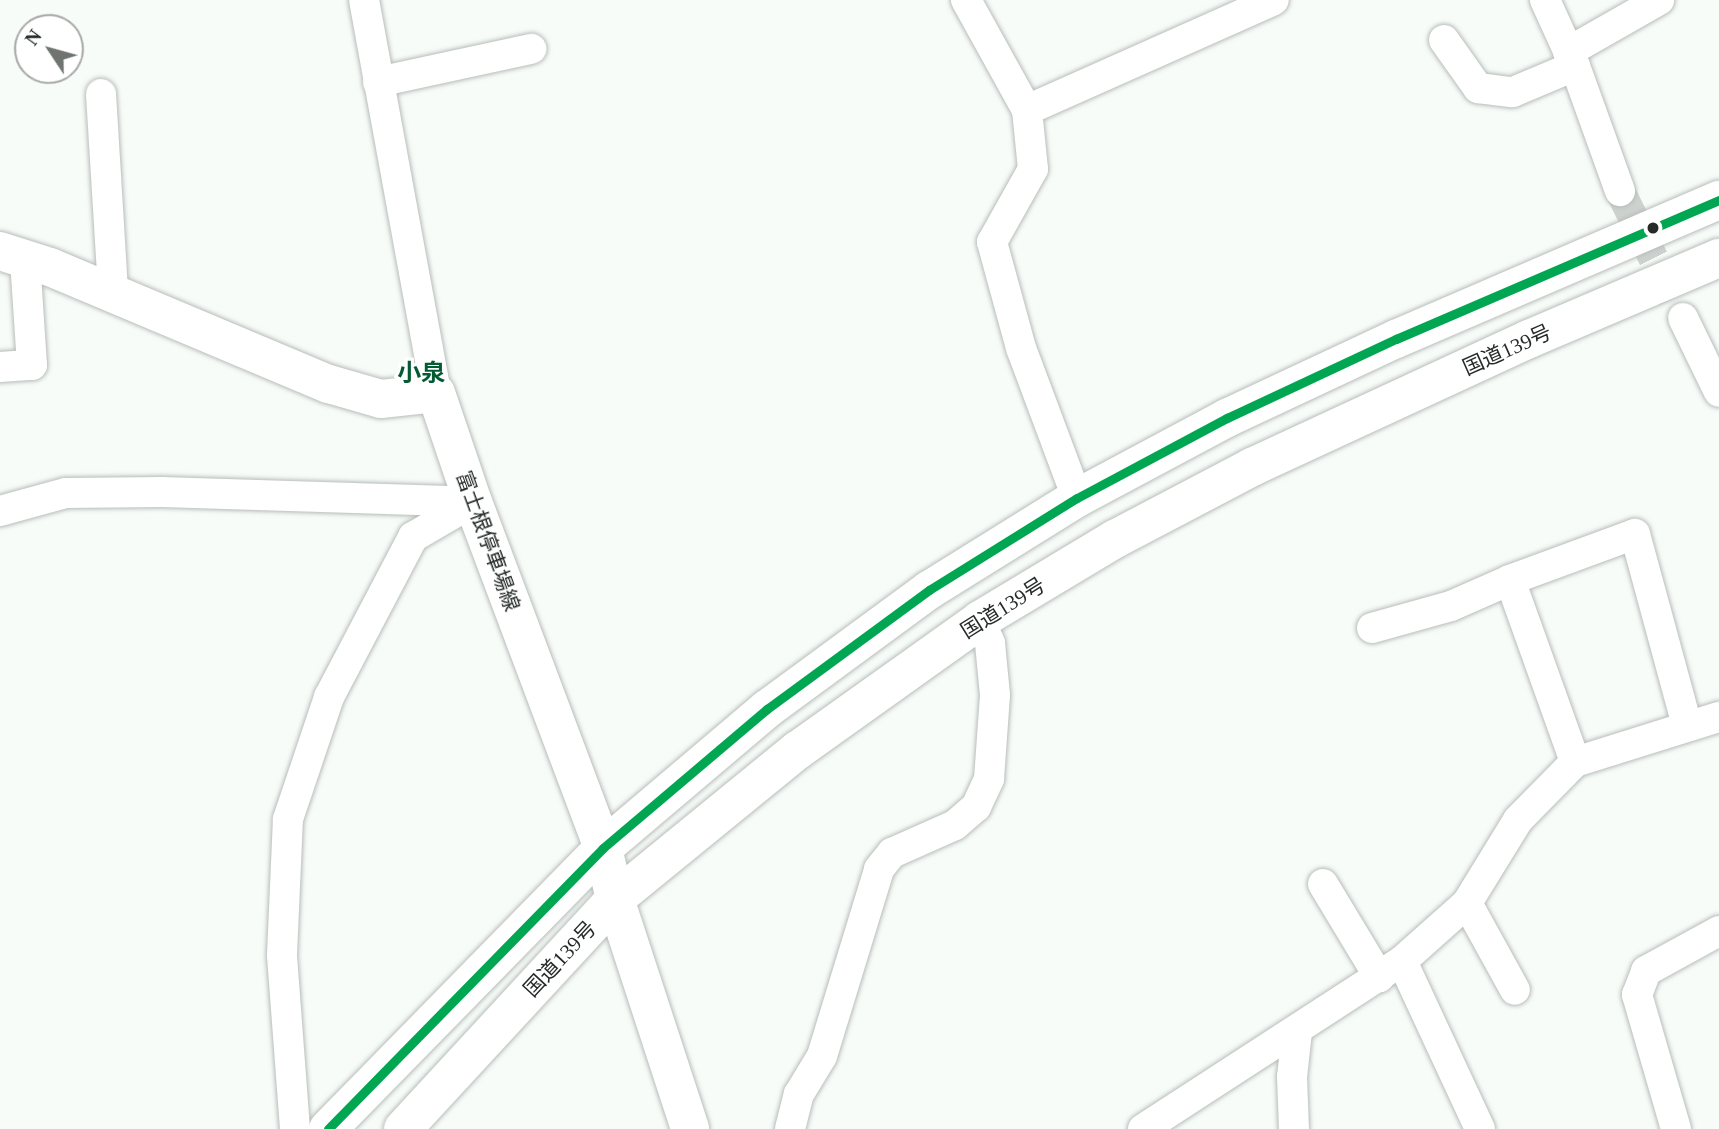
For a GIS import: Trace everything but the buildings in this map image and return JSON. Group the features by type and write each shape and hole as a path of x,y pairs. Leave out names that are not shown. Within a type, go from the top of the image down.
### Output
{"main road":[{"path":"328,1129 603,848 767,709 929,590 1077,498 1227,418 1719,200"},
{"path":"13,255 113,293 329,384 381,399 436,393"},
{"name":"国道139号","path":"403,1129 615,899 798,750 980,620 1115,540 1252,467 1529,339 1719,258"},
{"name":"富士根停車場線","path":"436,393 473,502 603,848 615,899 690,1129"}],"street":[{"path":"364,0 436,393"},
{"path":"966,0 1027,110 1033,169 992,242 1021,348 1077,498"},
{"path":"1027,110 1274,0"},
{"path":"1545,0 1571,59 1620,191"},
{"path":"1444,40 1478,88 1513,92 1571,59 1659,0"},
{"path":"378,82 531,49"},
{"path":"101,94 113,293"},
{"path":"0,367 32,365 13,255"},
{"path":"1683,318 1719,392"},
{"path":"0,511 66,493 162,492 473,502"},
{"path":"295,1129 282,955 288,819 330,697 413,537 473,502"},
{"path":"1372,628 1451,606 1510,580 1635,534 1687,726"},
{"path":"1510,580 1575,762"},
{"path":"790,1129 799,1094 822,1056 879,869 892,853 955,825 976,807 989,779 995,695 990,643 980,620"},
{"path":"1143,1129 1390,969 1467,903 1518,820 1575,762 1719,717"},
{"path":"1323,884 1390,969 1480,1129"},
{"path":"1467,903 1515,990"},
{"path":"1676,1129 1637,995 1646,971 1719,931"},
{"path":"1294,1129 1292,1077 1297,1031"}],"tunnel":[{"path":"1620,191 1683,318"}],"transit line":[{"path":"328,1129 603,848 767,709 929,590 1077,498 1227,418 1396,339 1719,200"}],"district":[{"name":"小泉","path":"421,374"}]}
